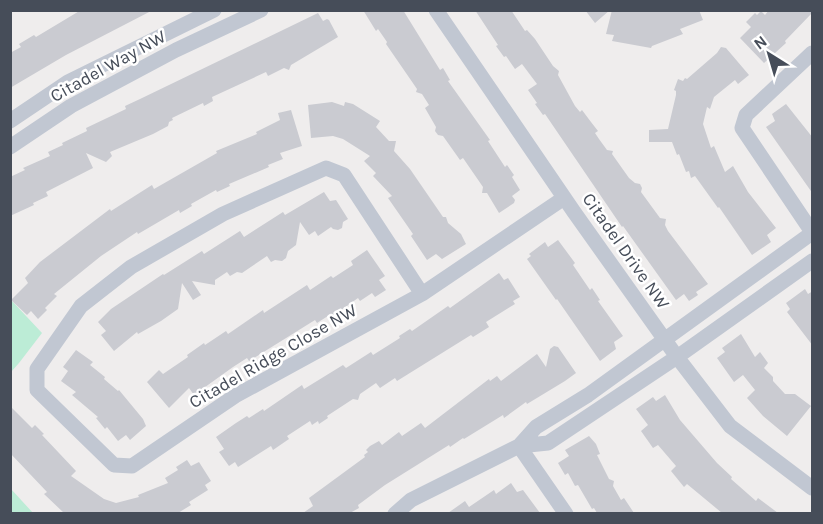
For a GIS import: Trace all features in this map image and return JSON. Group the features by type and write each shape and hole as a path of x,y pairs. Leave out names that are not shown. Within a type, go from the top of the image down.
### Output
{"street":[{"name":"Citadel Way NW","path":"10,121 68,82 214,10"},
{"name":"Citadel Way NW","path":"10,147 71,106 176,50 261,10"},
{"name":"Citadel Drive NW","path":"436,10 564,198 677,357 730,426 813,488"},
{"path":"168,32 176,50"},
{"path":"519,446 536,427 588,394 813,233 742,128 746,114 813,53"},
{"name":"Citadel Ridge Close NW","path":"422,294 344,175 326,168 223,214 131,267 81,306 37,369 37,390 114,465 132,466 235,396 422,294 564,198"},
{"path":"395,513 411,500 519,446 548,443 677,357 813,261"},
{"path":"519,446 566,513"}],"green space":[{"path":"11,300 42,333 11,372"},
{"path":"11,489 33,513 11,513"}],"building":[{"path":"81,10 153,10 66,55 10,88 10,53 21,47 19,44 34,35 36,37"},
{"path":"363,10 403,10 440,70 443,68 450,80 448,81 490,140 488,141 505,167 507,165 514,175 512,177 520,190 512,196 514,203 499,213 487,193 482,193 483,187 463,158 460,160 443,136 438,135 435,131 436,127 425,108 429,105 422,94 416,92 417,89 386,44 387,42 378,29 376,31"},
{"path":"475,10 511,10 525,31 527,30 535,39 559,71 558,75 575,106 580,112 582,110 598,131 595,133 607,150 613,151 612,154 629,178 640,184 641,192 660,218 666,219 665,225 668,231 708,284 696,292 698,295 689,301 684,294 676,300 622,227 545,114 543,115 535,104 537,103 528,90 537,84 522,64 515,69 506,56 504,57"},
{"path":"585,10 610,10 595,23"},
{"path":"612,10 699,10 703,20 680,29 683,34 651,48 612,41 614,35 606,34"},
{"path":"769,10 813,10 813,12 785,41 786,43 764,63 740,38 751,27 746,22 755,13 757,15 761,11 765,15"},
{"path":"318,13 323,21 329,20 338,37 291,65 289,70 284,68 268,76 266,72 212,97 213,101 204,106 203,103 172,118 168,126 110,152 112,156 106,162 86,153 93,168 46,192 48,196 10,216 10,177 25,170 23,168 50,156 48,152 87,131 86,128 126,109 125,106"},
{"path":"721,47 726,48 749,75 738,84 735,80 714,97 710,109 707,107 703,124 711,148 714,146 725,172 733,166 748,192 776,228 767,235 771,242 752,255 695,176 691,178 689,171 686,172 672,142 649,142 649,130 668,129 678,79 683,81 687,79"},
{"path":"332,102 344,106 345,102 353,104 380,121 376,127 389,141 396,141 394,151 410,169 443,217 446,217 448,223 461,234 466,244 442,259 436,254 427,260 411,236 413,234 388,198 392,196 373,176 376,173 364,161 370,156 343,139 333,136 311,138 308,105"},
{"path":"786,104 813,138 813,194 766,127 775,121 772,114"},
{"path":"291,110 302,146 280,153 283,159 229,184 230,186 217,192 216,190 180,213 179,210 138,234 137,232 101,256 54,294 57,296 38,319 31,311 27,315 11,300 28,283 25,278 40,262 110,209 111,211 152,185 154,189 217,153 216,151 257,134 256,132 280,120 278,113"},
{"path":"324,192 330,201 336,200 348,219 343,222 342,228 338,230 331,227 318,236 315,231 309,235 300,222 296,245 288,251 286,258 282,261 271,262 267,256 242,273 237,272 230,276 227,272 215,280 215,285 192,281 201,295 193,300 182,283 178,309 138,334 137,332 114,351 101,335 106,331 98,322 111,309 163,274 202,251 204,254 240,231 244,237 283,212 285,215"},
{"path":"558,240 623,336 614,342 616,349 600,361 527,259 531,256 529,254 545,242 548,247"},
{"path":"367,250 385,276 379,280 386,290 375,297 372,293 360,301 358,298 333,316 331,314 317,323 315,320 249,361 247,358 194,395 189,388 169,408 147,382 159,370 163,374 204,343 205,345 226,331 228,334 263,310 264,313 307,285 310,290 331,276 333,278 353,265 351,261"},
{"path":"499,273 504,280 508,278 520,297 513,301 515,304 486,322 489,327 473,337 471,335 397,381 395,378 380,388 376,383 360,394 358,400 353,399 319,424 318,421 312,425 310,421 287,436 289,439 273,450 271,446 238,467 235,462 229,466 219,452 224,449 216,437 236,423 263,409 264,411 302,385 304,389 343,365 346,368 371,352 373,355 410,329 412,331 448,306 450,308"},
{"path":"805,289 808,294 813,291 813,346 787,312 790,309 786,303"},
{"path":"741,334 755,357 760,352 768,363 764,368 785,394 795,394 811,406 787,436 763,416 747,398 755,390 743,375 734,382 717,358 725,352 722,348"},
{"path":"554,346 558,347 576,373 565,381 527,404 526,402 504,418 503,415 450,447 449,445 385,485 350,513 303,513 313,506 309,498 365,457 364,455 368,452 366,450 370,446 379,441 382,445 399,432 402,436 421,423 425,428 489,379 490,381 497,376 501,381 537,354 546,367 550,349"},
{"path":"76,350 93,362 90,365 119,390 143,419 146,426 130,440 126,435 118,441 107,427 105,429 96,418 98,417 72,395 76,392 61,381 68,371 63,367"},
{"path":"665,395 680,420 732,477 731,479 756,501 758,498 778,513 722,513 687,484 684,487 671,471 676,466 658,445 653,448 641,431 648,425 636,409 653,397 656,401"},
{"path":"10,406 32,428 35,425 44,434 42,435 76,471 71,476 104,499 116,503 139,497 138,495 168,483 165,478 178,470 176,467 187,460 191,466 199,462 211,481 205,485 208,490 189,502 191,505 178,513 64,513 44,494 47,492 10,453"},
{"path":"589,436 596,444 600,454 597,455 609,479 614,481 613,486 621,500 624,498 634,513 597,513 594,508 592,509 578,485 575,486 568,473 565,475 558,463 569,456 565,450"},
{"path":"511,483 517,492 523,490 540,513 448,513 465,501 469,507 494,490 496,494"}]}
